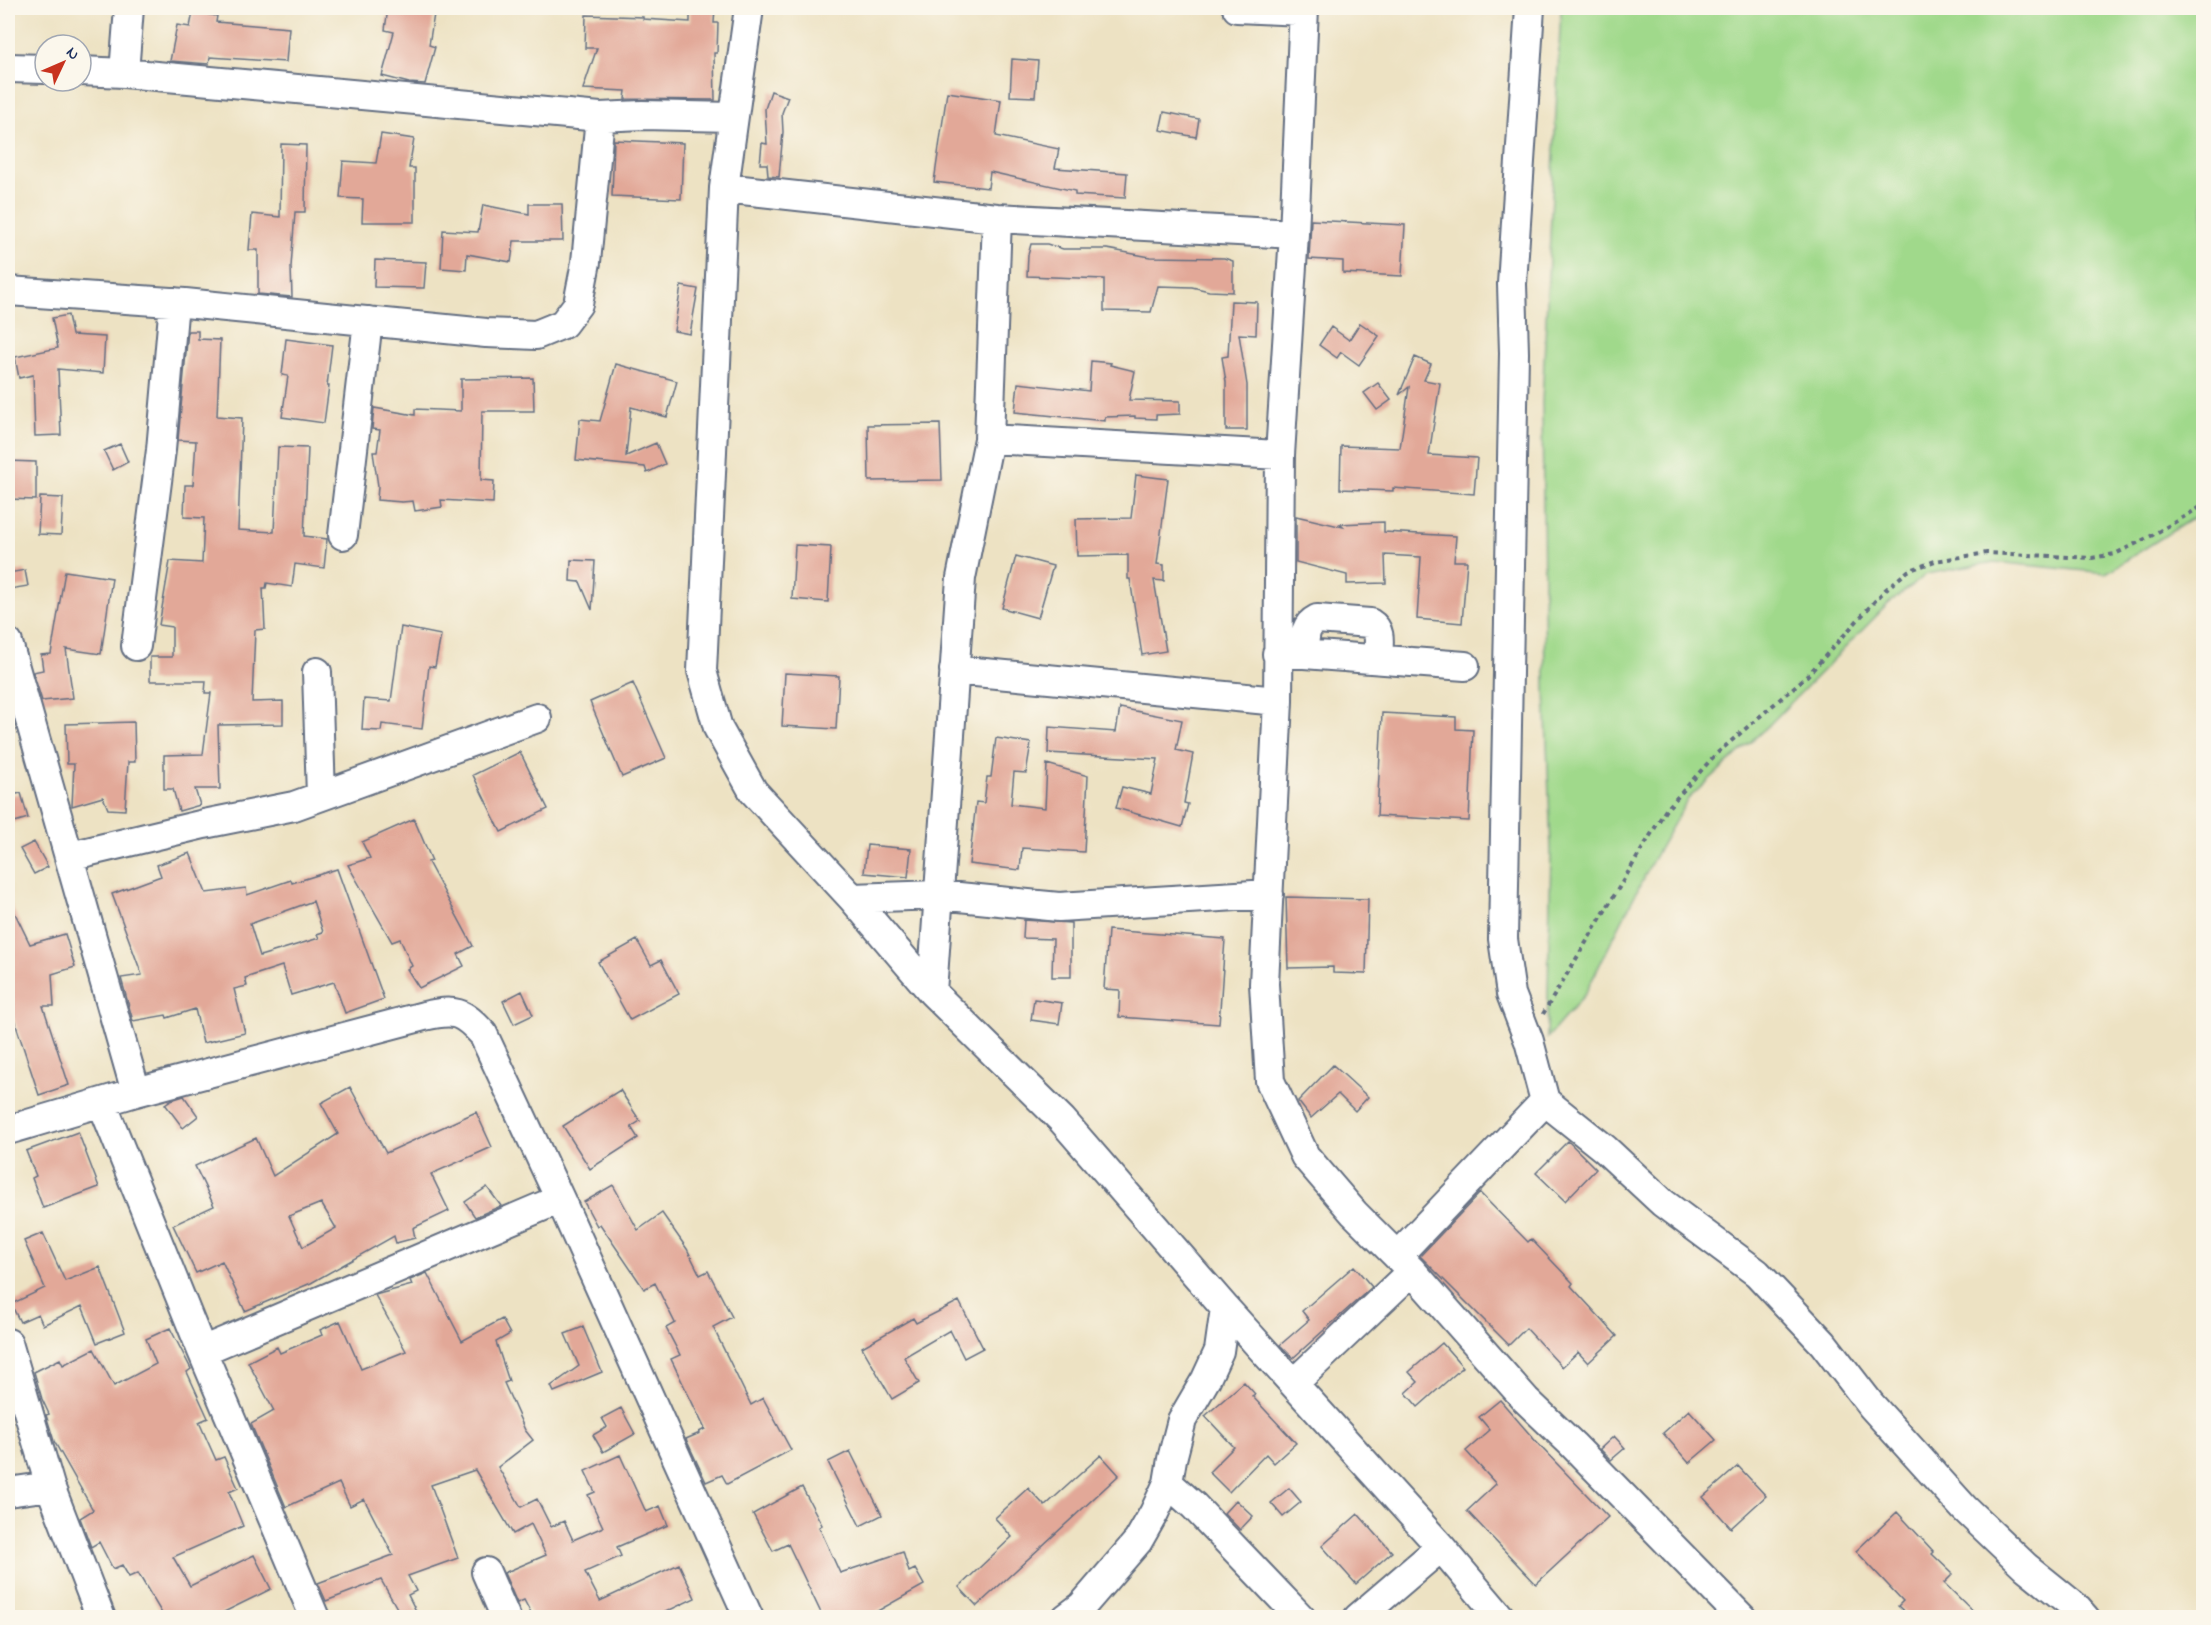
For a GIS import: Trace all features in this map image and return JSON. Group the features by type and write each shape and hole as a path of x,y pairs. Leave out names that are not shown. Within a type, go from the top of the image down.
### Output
{"street":[{"path":"124,73 129,8"},
{"path":"749,8 724,188 702,671 718,728 753,791 852,898 932,993 1062,1120 1225,1308 1441,1547 1501,1617"},
{"path":"1237,8 1304,9 1294,234 1280,456 1290,654"},
{"path":"1530,8 1512,285 1514,365 1503,939 1511,994 1529,1041 1545,1101 1605,1149 1662,1203 1757,1273 1823,1343 1872,1405 1964,1508 2026,1567 2086,1617"},
{"path":"8,68 33,69"},
{"path":"93,72 600,117 642,115 733,117"},
{"path":"8,291 174,302 486,333 536,335 563,324 578,304 586,262 600,117"},
{"path":"724,188 997,218 1294,234"},
{"path":"932,993 961,578 989,439 997,218"},
{"path":"136,646 159,473 174,302"},
{"path":"343,535 368,321"},
{"path":"989,439 1280,456"},
{"path":"1465,666 1378,659 1379,633 1370,623 1317,619 1306,627 1290,654 1278,700 1264,984 1270,1082 1305,1156 1354,1213 1405,1263 1526,1400 1742,1617"},
{"path":"8,643 136,1092"},
{"path":"954,670 1278,700"},
{"path":"317,672 321,796"},
{"path":"70,856 204,824 294,806 537,718"},
{"path":"852,898 939,895 1059,907 1269,894"},
{"path":"8,1130 136,1092 445,1011 468,1017 483,1034 749,1617"},
{"path":"1294,1383 1405,1263 1545,1101"},
{"path":"102,1103 202,1351 315,1617"},
{"path":"202,1351 560,1199"},
{"path":"1078,1614 1138,1541 1168,1483 1182,1420 1219,1351 1225,1308"},
{"path":"8,1342 50,1486 100,1617"},
{"path":"1168,1483 1194,1506 1301,1617"},
{"path":"8,1492 50,1486"},
{"path":"1358,1617 1441,1547"},
{"path":"486,1572 506,1617"}],"path":[{"path":"1529,1041 1552,996 1665,811 1715,755 1807,676 1885,590 1908,572 1935,561 1987,553 2092,558 2115,554 2204,505"}],"green space":[{"path":"1561,8 2203,8 2204,511 2106,573 1994,562 1927,574 1888,604 1768,726 1688,799 1649,867 1585,994 1547,1038 1551,850 1545,689 1542,403"}],"building":[{"path":"388,8 435,8 429,45 435,47 425,84 409,83 382,76 394,32 385,30"},
{"path":"690,8 715,8 714,23 718,23 717,53 714,53 715,100 625,99 626,91 583,89 597,48 585,48 586,15 643,17 643,19 690,22"},
{"path":"193,12 217,16 216,22 289,28 286,62 210,57 209,64 170,61 177,25 190,27"},
{"path":"1012,59 1038,61 1035,97 1010,96"},
{"path":"771,91 788,97 782,113 783,132 779,177 768,176 767,164 760,164 762,143 767,144 765,109"},
{"path":"947,92 1001,100 996,136 1059,149 1055,168 1127,173 1125,198 1075,195 1075,191 990,172 988,188 934,182"},
{"path":"1164,112 1199,119 1196,137 1160,130"},
{"path":"381,134 414,139 409,168 415,168 415,222 362,222 363,199 340,198 343,161 376,163"},
{"path":"614,140 683,143 681,199 612,196"},
{"path":"281,144 306,145 305,212 295,212 291,267 292,297 258,294 258,250 249,250 252,214 280,217"},
{"path":"529,204 562,204 563,241 514,241 511,262 467,254 466,270 441,268 443,230 478,232 483,205 529,214"},
{"path":"1311,220 1405,225 1402,276 1343,273 1343,261 1309,259"},
{"path":"1031,244 1047,244 1063,249 1107,249 1150,257 1224,258 1233,261 1233,292 1158,286 1151,312 1104,311 1104,279 1027,276"},
{"path":"375,260 426,262 424,288 374,287"},
{"path":"681,286 698,289 690,334 674,331"},
{"path":"1231,301 1257,302 1256,335 1239,334 1247,385 1247,430 1226,430 1226,382 1222,357 1228,356"},
{"path":"68,315 72,335 105,337 103,373 58,369 61,435 35,436 33,375 19,378 15,357 58,348 52,318"},
{"path":"1360,323 1379,336 1359,365 1341,352 1337,358 1319,345 1331,327 1349,340"},
{"path":"188,331 198,331 198,339 220,340 217,416 242,418 238,530 274,532 278,447 308,448 304,536 327,539 324,568 295,564 292,587 267,583 266,588 263,588 265,629 255,630 252,702 283,701 283,724 218,725 220,789 195,789 200,805 179,811 173,789 164,789 164,755 203,754 211,693 205,693 206,681 150,681 150,657 172,657 172,627 159,625 170,561 202,563 204,518 184,517 185,485 193,485 196,441 178,440"},
{"path":"286,339 332,345 324,423 282,417 288,376 282,375"},
{"path":"1415,357 1431,364 1424,380 1440,383 1429,455 1477,458 1474,494 1393,488 1393,491 1340,489 1341,446 1400,448 1409,387 1399,395"},
{"path":"1091,361 1111,363 1110,365 1135,371 1129,400 1180,401 1180,414 1156,415 1156,419 1135,418 1135,416 1105,417 1105,421 1015,412 1018,383 1089,391"},
{"path":"616,364 677,381 667,417 631,407 626,456 656,443 665,464 647,473 645,467 576,460 580,419 600,421"},
{"path":"533,378 534,411 482,411 481,480 494,481 493,503 441,500 442,507 415,511 413,501 377,500 378,486 373,452 377,452 380,430 372,429 374,408 415,415 415,409 461,411 461,379"},
{"path":"1378,383 1391,400 1377,410 1364,393"},
{"path":"940,424 942,480 869,481 868,425"},
{"path":"120,444 128,462 113,470 104,451"},
{"path":"8,461 36,462 36,500 8,499"},
{"path":"1136,475 1168,479 1157,564 1164,565 1164,581 1154,580 1166,651 1142,655 1130,579 1128,579 1128,555 1077,556 1076,519 1131,518"},
{"path":"40,497 63,498 61,535 38,534"},
{"path":"1296,516 1343,527 1340,524 1384,522 1384,532 1456,536 1454,561 1467,561 1462,623 1417,619 1421,557 1385,555 1386,583 1347,584 1347,575 1296,562"},
{"path":"795,545 831,547 828,602 792,599"},
{"path":"1016,556 1053,566 1038,618 1002,608"},
{"path":"571,560 595,561 592,610 580,582 570,581"},
{"path":"25,570 28,586 10,589 8,573"},
{"path":"65,571 112,578 101,654 66,649 73,698 42,701 33,672 43,670 41,655 51,654"},
{"path":"401,627 441,635 435,667 429,666 422,729 382,724 381,731 362,730 364,699 391,701"},
{"path":"785,673 839,676 836,729 782,726"},
{"path":"633,683 666,758 622,777 590,702"},
{"path":"1120,708 1182,720 1176,750 1193,754 1184,803 1188,804 1182,827 1116,808 1122,787 1151,794 1158,759 1048,753 1049,727 1116,732"},
{"path":"1382,713 1456,717 1456,729 1473,730 1469,821 1377,816"},
{"path":"134,722 135,762 128,762 125,810 108,809 103,797 72,806 74,764 67,764 66,724"},
{"path":"996,738 1031,743 1026,773 1014,772 1011,804 1045,808 1047,764 1088,776 1084,852 1022,848 1020,870 969,864 976,802 984,803 987,777 991,777"},
{"path":"520,752 548,809 501,832 473,775"},
{"path":"21,793 28,818 8,824 8,796"},
{"path":"414,819 432,861 428,862 473,946 458,954 464,966 419,988 407,969 412,966 400,939 392,942 348,865 370,858 362,842"},
{"path":"34,842 48,867 34,874 20,849"},
{"path":"867,845 911,849 908,877 864,873"},
{"path":"190,853 206,893 246,888 247,895 291,880 292,883 337,869 384,999 345,1013 334,982 291,995 282,966 245,978 247,986 234,989 245,1033 203,1043 195,1009 167,1018 166,1015 133,1021 121,978 142,975 112,894 161,876 157,865","holes":["313,901 323,932 317,934 319,938 260,956 250,924"]},
{"path":"1286,897 1368,899 1366,974 1333,973 1333,967 1288,968"},
{"path":"8,899 30,944 65,934 75,967 52,974 54,1006 43,1006 69,1085 39,1095 8,1001"},
{"path":"1024,920 1071,923 1071,977 1052,977 1053,939 1023,938"},
{"path":"1108,930 1225,939 1219,1024 1119,1017 1120,990 1104,989"},
{"path":"637,940 651,965 661,960 679,994 630,1020 598,962"},
{"path":"522,991 533,1015 514,1024 503,1001"},
{"path":"1034,999 1062,1003 1059,1024 1031,1020"},
{"path":"1333,1065 1368,1097 1355,1111 1338,1094 1311,1118 1298,1101"},
{"path":"350,1087 386,1153 476,1112 492,1147 431,1174 449,1211 413,1228 415,1238 396,1243 394,1236 311,1283 245,1311 222,1261 196,1273 173,1225 214,1206 195,1166 256,1138 273,1176 338,1134 321,1103","holes":["321,1203 336,1228 303,1247 289,1216"]},
{"path":"620,1090 640,1121 631,1127 638,1138 590,1169 563,1126"},
{"path":"184,1096 198,1116 183,1128 165,1104"},
{"path":"78,1132 99,1187 43,1208 32,1178 36,1176 26,1151"},
{"path":"1568,1141 1596,1169 1565,1201 1536,1173"},
{"path":"613,1185 638,1230 662,1213 687,1249 700,1275 708,1271 732,1317 713,1327 751,1405 763,1398 791,1450 727,1484 722,1475 706,1482 686,1439 705,1429 671,1359 680,1355 666,1328 675,1323 655,1283 644,1289 600,1224 597,1226 584,1202"},
{"path":"487,1187 501,1206 475,1217 465,1202"},
{"path":"1480,1193 1528,1242 1531,1239 1573,1283 1571,1286 1617,1336 1588,1363 1578,1352 1562,1367 1526,1328 1509,1345 1420,1256"},
{"path":"43,1233 65,1281 100,1267 125,1332 97,1343 82,1306 43,1325 38,1314 20,1322 11,1304 45,1288 24,1241"},
{"path":"1354,1266 1372,1287 1293,1358 1280,1345 1309,1320 1302,1311"},
{"path":"427,1273 462,1341 502,1319 510,1334 496,1342 509,1381 504,1383 525,1430 533,1440 498,1467 521,1507 537,1499 551,1527 564,1521 573,1540 603,1527 588,1495 595,1492 585,1471 620,1455 646,1512 660,1506 668,1525 617,1547 621,1556 585,1572 600,1601 679,1564 695,1598 655,1617 533,1617 524,1600 517,1603 504,1573 546,1555 531,1524 513,1534 475,1470 431,1485 458,1558 408,1576 416,1591 408,1595 419,1617 402,1617 381,1580 326,1601 318,1583 393,1555 364,1499 350,1506 339,1483 286,1507 251,1424 274,1411 248,1362 277,1347 280,1353 322,1335 320,1330 340,1321 361,1369 406,1351 375,1295 412,1285 410,1280"},
{"path":"959,1301 983,1348 964,1358 950,1330 904,1357 919,1383 892,1399 862,1347 913,1318 916,1323"},
{"path":"583,1327 602,1372 554,1392 551,1386 579,1366 565,1334"},
{"path":"170,1328 191,1369 187,1372 208,1418 199,1422 216,1460 224,1457 238,1488 229,1492 243,1526 173,1557 190,1586 254,1555 271,1589 214,1617 164,1617 138,1573 129,1577 122,1565 113,1569 99,1542 91,1547 80,1518 93,1510 54,1441 46,1415 49,1414 34,1372 60,1359 63,1365 94,1349 114,1386 156,1364 146,1339"},
{"path":"1442,1343 1463,1367 1418,1407 1406,1393 1418,1382 1409,1372"},
{"path":"1244,1382 1255,1394 1252,1396 1296,1443 1274,1463 1266,1454 1229,1492 1209,1472 1234,1447 1205,1416"},
{"path":"1500,1400 1539,1445 1608,1517 1536,1584 1467,1511 1496,1484 1466,1451 1490,1430 1479,1417"},
{"path":"621,1408 635,1434 603,1452 593,1435 607,1427 602,1418"},
{"path":"1689,1410 1716,1440 1689,1463 1663,1433"},
{"path":"1614,1436 1625,1448 1611,1460 1600,1449"},
{"path":"850,1451 882,1515 860,1526 828,1462"},
{"path":"1101,1455 1119,1475 977,1606 959,1587 1012,1537 995,1518 1028,1488 1045,1506"},
{"path":"1738,1466 1766,1496 1731,1528 1703,1497"},
{"path":"802,1487 822,1525 819,1527 840,1573 903,1552 909,1572 915,1569 924,1585 867,1617 823,1617 788,1544 773,1551 753,1514"},
{"path":"1289,1488 1301,1502 1283,1517 1271,1503"},
{"path":"1236,1500 1253,1516 1240,1530 1224,1513"},
{"path":"1897,1512 1934,1552 1932,1554 1953,1574 1944,1583 1979,1617 1910,1617 1898,1606 1903,1601 1856,1551"},
{"path":"1358,1514 1392,1552 1356,1584 1322,1546"}]}
